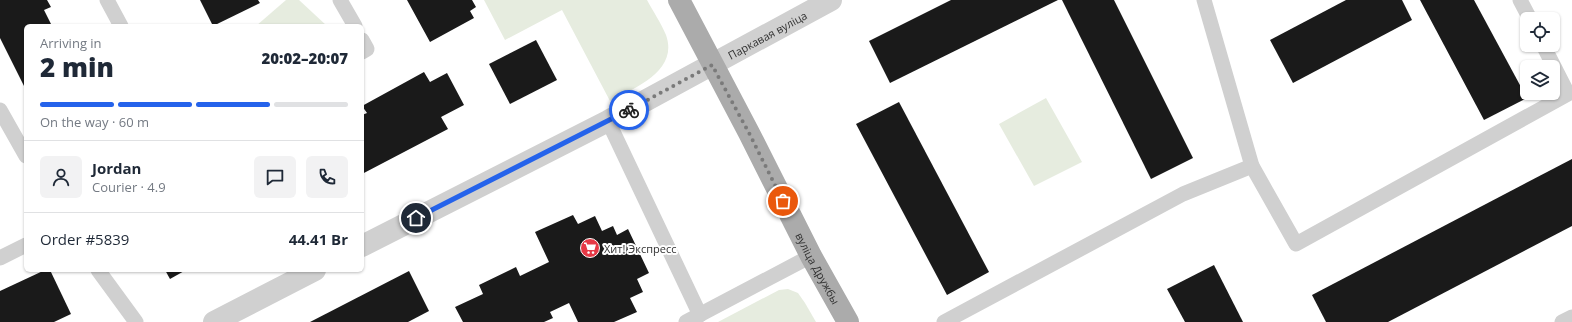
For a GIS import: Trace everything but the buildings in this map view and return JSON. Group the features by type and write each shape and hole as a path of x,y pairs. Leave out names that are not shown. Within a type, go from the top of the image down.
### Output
{"main road":[{"name":"вуліца Дружбы","path":"679,0 749,133 811,256 848,322"}],"street":[{"name":"Паркавая вуліца","path":"364,245 608,121 831,0"},
{"path":"214,322 311,272"}],"lane":[{"path":"107,0 120,24"},
{"path":"340,0 353,24"},
{"path":"1204,0 1252,166 1296,244 1568,94 1547,52"},
{"path":"1520,0 1526,12"},
{"path":"0,110 24,152"},
{"path":"608,121 700,316"},
{"path":"944,322 1183,194 1252,166"},
{"path":"0,258 24,246"},
{"path":"686,322 700,316 811,256"},
{"path":"99,272 136,322"},
{"path":"1562,322 1572,317"}],"shaded area":[{"path":"286,0 299,0 325,24 258,24"},
{"path":"484,0 647,0 666,35 668,48 666,59 652,77 610,101 562,10 505,40"},
{"path":"1046,98 1082,162 1034,186 999,124"},
{"path":"788,289 798,293 816,322 718,322 779,290"}],"way so far":[{"path":"629,110 712,65 749,133 783,201"}],"place":[{"name":"Хит! Экспресс","path":"590,248"}],"route":[{"path":"416,218 563,142 629,110"}]}
